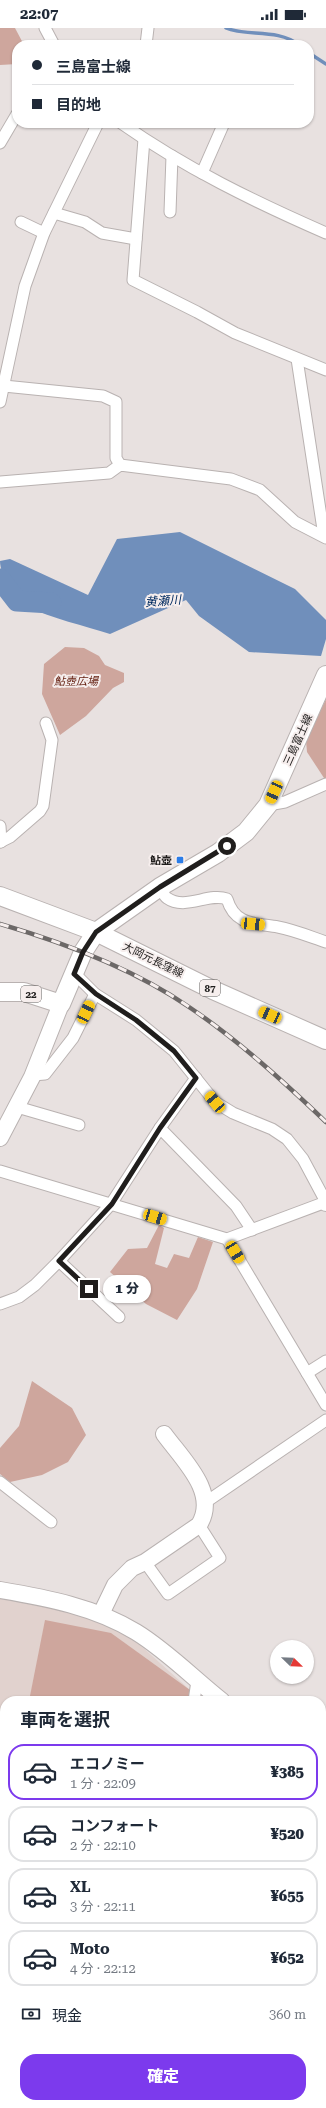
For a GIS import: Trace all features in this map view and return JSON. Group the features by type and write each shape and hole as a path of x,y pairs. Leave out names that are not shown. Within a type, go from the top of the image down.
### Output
{"main road":[{"name":"三島富士線","path":"60,1004 83,952 96,932 160,887 218,853 246,832 268,805 326,675"},
{"name":"大岡元長窪線","path":"0,896 96,932 213,990 326,1040"},
{"name":"22","path":"0,992 24,992 60,1004"}],"street":[{"path":"45,28 51,40"},
{"path":"147,40 148,28"},
{"path":"0,143 12,123"},
{"path":"0,402 25,286 44,233 96,128"},
{"path":"128,128 172,156 259,204 326,233"},
{"path":"202,173 222,128"},
{"path":"144,139 133,280 235,333 326,370"},
{"path":"170,212 172,156"},
{"path":"54,213 85,222 102,233 136,239"},
{"path":"20,222 44,233"},
{"path":"297,359 325,537"},
{"path":"4,386 103,396 116,402 116,458 120,465"},
{"path":"0,482 109,473 120,465 232,479 260,490 296,522 325,537"},
{"path":"0,842 10,836 40,811 43,806 52,740 46,723"},
{"path":"268,805 284,802 326,784"},
{"path":"0,826 0,842"},
{"path":"160,887 167,898 179,902 189,902 221,896 227,899 235,914 253,924 278,927 326,942"},
{"path":"0,1170 227,1239 326,1202 303,1159 287,1139 272,1129 233,1113 215,1102 174,1051 136,1020 96,994 74,974"},
{"path":"33,1075 44,1074 58,1058 73,1038 96,994"},
{"path":"0,1138 33,1075 60,1004"},
{"path":"0,1304 19,1297 59,1261 112,1204 160,1128 196,1078"},
{"path":"17,1107 79,1125"},
{"path":"160,1128 236,1206 252,1230"},
{"path":"227,1239 326,1405"},
{"path":"59,1261 119,1317"},
{"path":"307,1373 326,1361"},
{"path":"206,1502 326,1420"},
{"path":"101,1614 115,1585 132,1568 145,1562 199,1525 204,1517 206,1502 200,1483 164,1434"},
{"path":"0,1482 51,1522"},
{"path":"145,1562 168,1594 220,1558 199,1525"},
{"path":"0,1590 45,1598 101,1614 126,1626 151,1642 216,1696"},
{"path":"195,1696 197,1681"},
{"path":"145,2108 153,2108"}],"shaded area":[{"path":"0,1599 45,1605 97,1621 117,1630 140,1645 190,1690 189,1696 0,1696"}],"green space":[{"path":"0,28 15,28 21,40 12,40 12,64 0,65"},
{"name":"鮎壺広場","path":"65,647 84,648 99,656 105,665 124,673 124,682 113,688 86,716 60,735 42,694 44,664"},
{"path":"326,699 326,781 307,752 306,741"},
{"path":"159,1225 164,1228 155,1264 167,1268 174,1254 189,1258 198,1237 213,1242 197,1289 177,1320 146,1304 110,1272 128,1249 147,1248"},
{"path":"32,1381 72,1408 86,1435 68,1462 42,1475 10,1482 0,1474 0,1448 19,1426"},
{"path":"45,1620 111,1633 190,1690 189,1696 30,1696"}],"water":[{"path":"180,532 295,589 326,620 326,639 321,656 249,652 199,616 186,600 110,634 57,618 23,604 13,594 5,580 1,567 0,561 10,559 88,595 117,539"}],"waterway":[{"path":"226,28 234,31 282,36 291,40"},
{"path":"314,56 326,64"},
{"name":"黄瀬川","path":"0,579 17,601 51,603"}],"railway":[{"path":"0,924 24,931 98,958 145,980 167,993 189,1007 243,1047 277,1076 326,1122"}],"place":[{"name":"鮎壺","path":"180,860"}],"route":[{"path":"89,1289 59,1261 112,1204 160,1128 196,1078 174,1051 136,1020 96,994 74,974 83,952 96,932 160,887 218,853 227,846"}]}
